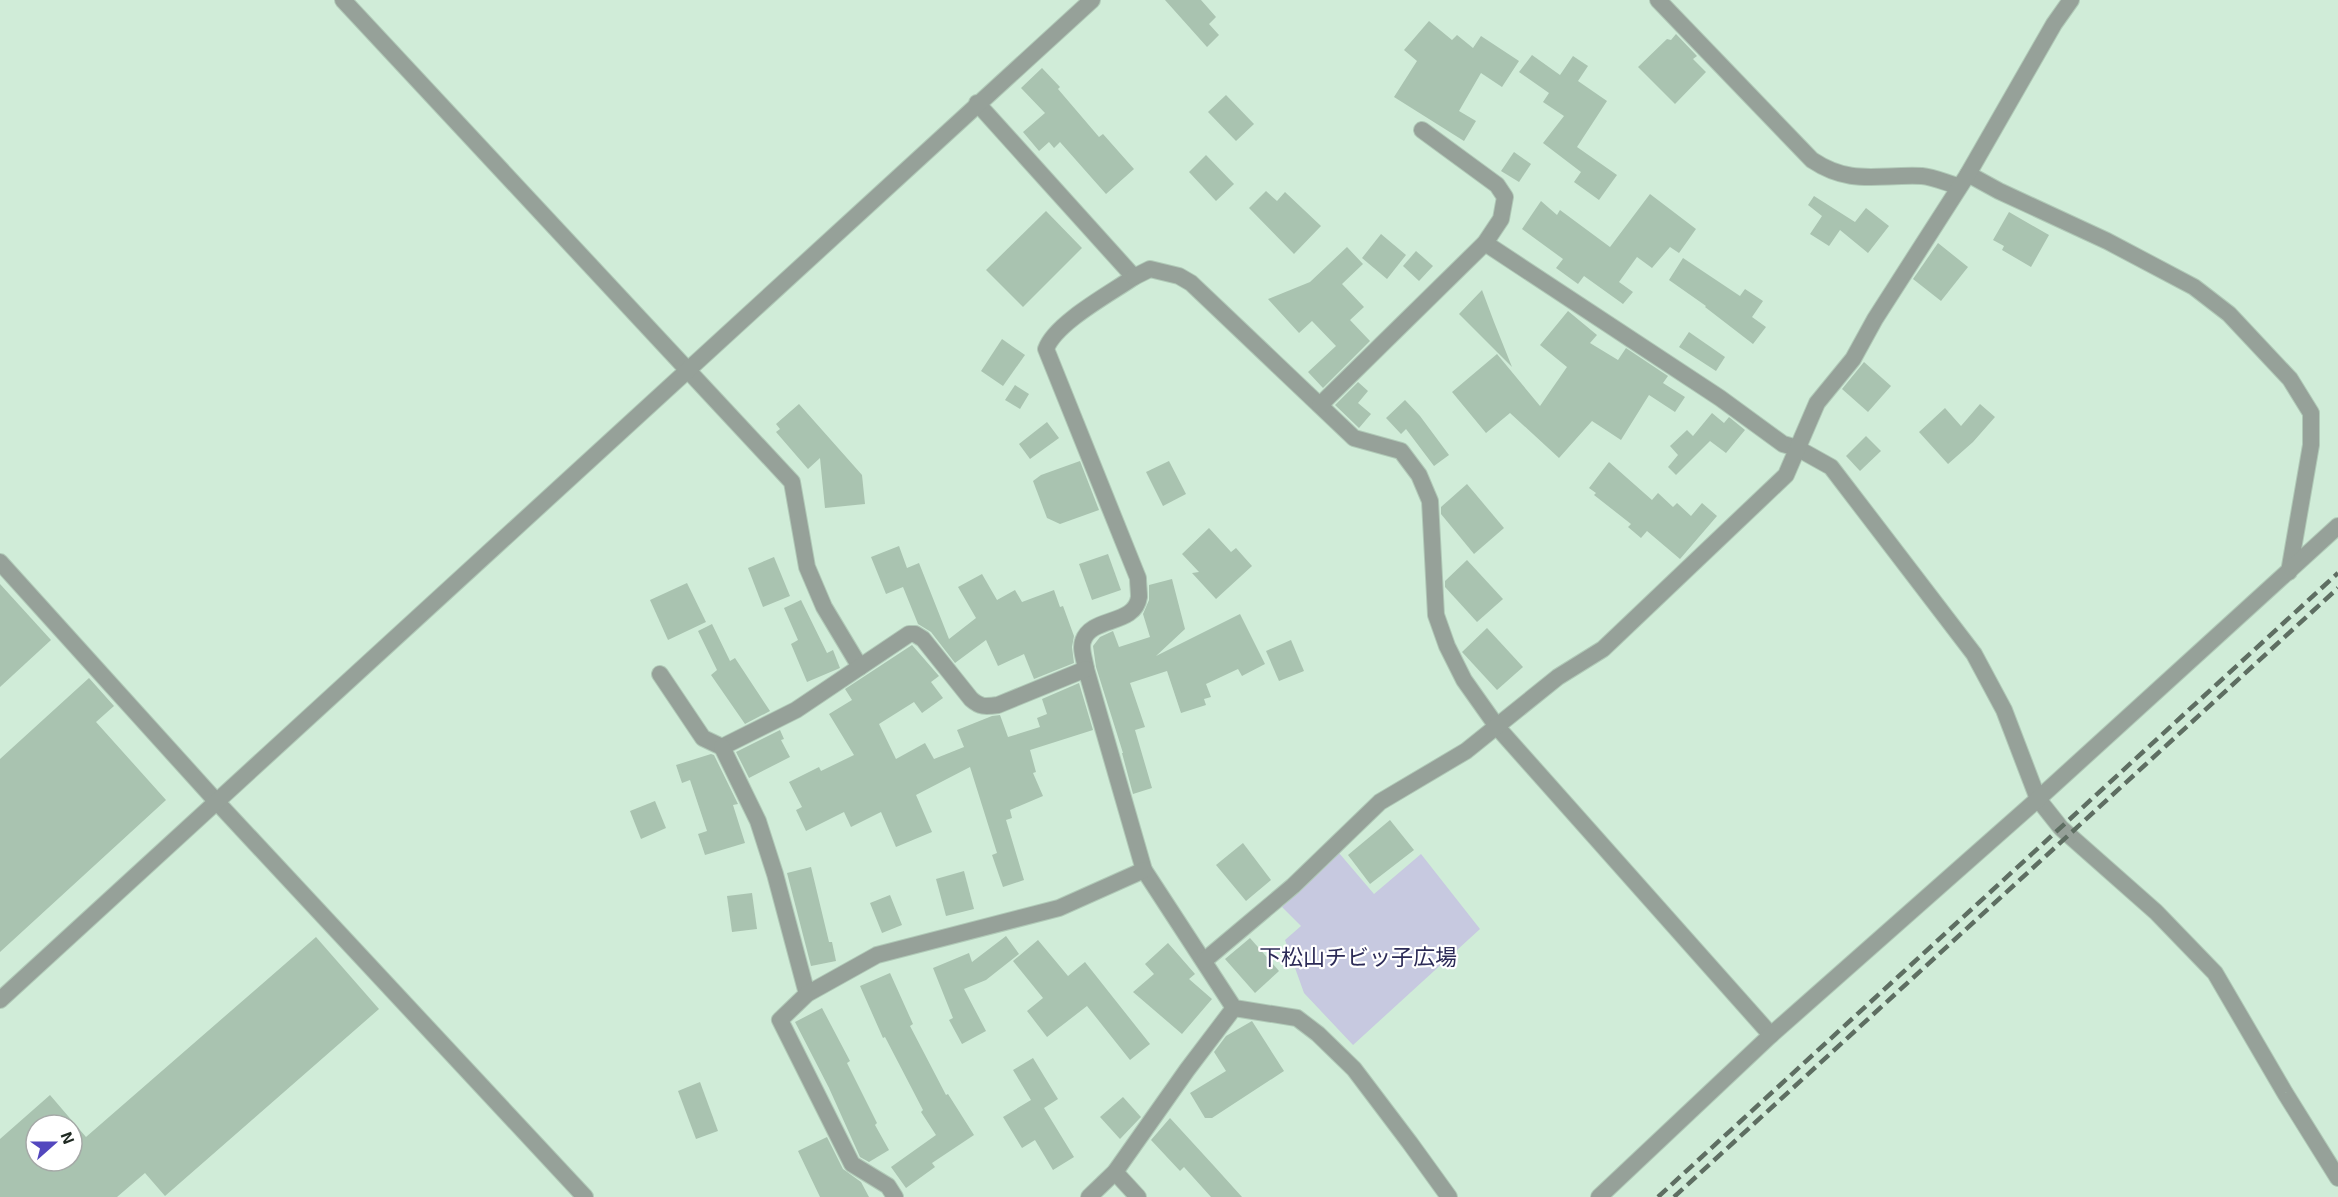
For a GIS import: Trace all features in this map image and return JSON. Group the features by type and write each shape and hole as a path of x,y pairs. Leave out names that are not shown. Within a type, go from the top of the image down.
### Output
{"street":[{"path":"343,0 792,482 807,567 824,607 860,667"},
{"path":"0,1000 1092,0"},
{"path":"1658,0 1812,160 1828,170 1851,178 1924,176 1963,180 1999,191 2106,241 2194,287 2229,314 2290,379 2311,413 2311,445 2289,572"},
{"path":"1204,960 1293,886 1380,802 1466,751 1498,728 1558,677 1603,650 1786,475 1817,403 1853,359 1875,319 1963,180 2054,24 2071,0"},
{"path":"977,103 1134,277"},
{"path":"1320,405 1485,243 1501,219 1505,197 1497,185 1422,130"},
{"path":"1485,243 1720,398 1783,444 1797,448 1831,467 1974,654 2004,710 2038,799 2061,828 2156,912 2215,973 2285,1094 2338,1178"},
{"path":"1449,1197 1354,1069 1318,1034 1297,1018 1234,1008 1144,870 1086,669 1082,644 1087,634 1099,626 1130,614 1139,599 1138,578 1046,349 1050,338 1064,325 1134,277 1150,269 1179,276 1191,283 1354,438 1401,452 1419,475 1430,501 1436,615 1447,646 1464,680 1498,728 1771,1035"},
{"path":"1599,1197 1771,1035 2038,799 2338,526"},
{"path":"0,562 216,801 585,1197"},
{"path":"722,747 796,710 909,634 915,634 923,639 970,699 984,707 998,705 1086,669"},
{"path":"660,674 703,738 722,747 758,821 775,874 807,994"},
{"path":"895,1197 888,1186 852,1164 780,1020 807,994 876,956 1059,908 1144,870"},
{"path":"1089,1197 1115,1172 1234,1008"},
{"path":"1115,1172 1138,1197"}],"green space":[{"name":"下松山チビッ子広場","path":"1339,853 1374,894 1421,854 1480,929 1353,1045 1304,993 1285,940 1301,926 1282,907"}],"building":[{"path":"1165,0 1201,0 1216,17 1209,24 1219,35 1207,47"},
{"path":"1429,21 1452,40 1457,35 1473,48 1481,36 1519,61 1502,87 1481,73 1459,111 1476,121 1464,141 1394,97 1417,61 1404,50"},
{"path":"1676,34 1697,56 1693,59 1706,72 1675,104 1638,67 1667,39 1671,40"},
{"path":"1532,55 1560,75 1573,56 1588,66 1578,81 1607,101 1577,147 1617,175 1599,200 1574,182 1581,172 1543,143 1564,116 1543,102 1549,93 1519,72"},
{"path":"1042,68 1099,137 1103,134 1134,169 1106,194 1060,142 1054,148 1049,142 1039,151 1023,132 1045,113 1021,88"},
{"path":"1226,95 1254,124 1236,141 1208,112"},
{"path":"1514,152 1531,164 1519,182 1501,171"},
{"path":"1206,155 1234,184 1216,201 1189,172"},
{"path":"1266,191 1277,201 1285,192 1321,226 1294,254 1249,208"},
{"path":"1650,194 1696,229 1679,253 1670,247 1652,268 1637,257 1619,282 1633,292 1623,304 1584,276 1578,284 1556,268 1563,259 1522,229 1541,201 1557,215 1560,210 1610,247"},
{"path":"1814,196 1855,222 1866,208 1889,226 1868,253 1840,230 1829,246 1810,234 1822,216 1808,205"},
{"path":"1046,211 1082,248 1023,307 986,270"},
{"path":"2009,212 2049,235 2031,267 2002,250 2004,246 1993,240"},
{"path":"1381,234 1406,255 1387,279 1362,258"},
{"path":"1938,243 1968,267 1941,301 1913,279"},
{"path":"1347,247 1363,264 1342,284 1364,307 1350,320 1370,341 1323,388 1308,372 1336,346 1312,321 1299,333 1268,299 1310,282"},
{"path":"1416,251 1433,266 1419,281 1403,266"},
{"path":"1683,258 1740,296 1745,289 1763,301 1752,317 1766,327 1753,344 1669,280"},
{"path":"1482,290 1494,322 1512,367 1459,314"},
{"path":"1568,311 1597,335 1590,343 1618,360 1626,348 1668,376 1663,383 1685,397 1675,412 1649,395 1621,440 1592,421 1559,458 1510,413 1486,433 1452,392 1497,354 1540,406 1567,367 1540,345"},
{"path":"1689,332 1725,357 1716,371 1679,347"},
{"path":"1002,339 1025,355 1003,386 981,371"},
{"path":"1864,362 1891,386 1868,412 1842,389"},
{"path":"1358,382 1368,391 1358,403 1371,414 1359,428 1335,405"},
{"path":"1015,385 1029,394 1020,409 1005,400"},
{"path":"1405,400 1449,455 1434,466 1406,429 1401,434 1386,418"},
{"path":"799,404 862,475 865,504 825,508 820,458 808,469 776,432 780,429 776,424"},
{"path":"1980,404 1995,417 1973,442 1948,464 1919,432 1945,408 1961,426"},
{"path":"1712,413 1724,423 1729,417 1745,430 1726,453 1710,441 1676,475 1668,467 1678,455 1670,446 1687,430 1693,436"},
{"path":"1047,422 1059,438 1030,459 1019,444"},
{"path":"1866,436 1881,451 1860,471 1846,456"},
{"path":"1080,461 1099,510 1060,524 1047,518 1033,481 1041,475"},
{"path":"1169,461 1186,494 1163,506 1146,472"},
{"path":"1609,462 1652,500 1658,493 1673,507 1677,503 1691,516 1702,503 1717,516 1680,559 1647,531 1641,538 1628,527 1631,524 1594,495 1596,493 1589,488"},
{"path":"1467,484 1504,528 1474,554 1441,514 1441,507"},
{"path":"1209,528 1231,552 1236,548 1252,566 1216,599 1192,573 1199,572 1182,554"},
{"path":"899,546 907,568 919,563 949,639 976,618 958,587 982,574 997,600 1015,590 1022,602 1054,590 1060,607 1063,606 1074,636 1072,647 1074,663 1034,679 1024,654 998,666 986,640 955,663 931,632 918,624 903,587 886,594 871,557"},
{"path":"1108,554 1121,590 1092,600 1079,564"},
{"path":"774,557 790,596 763,607 748,568"},
{"path":"1467,560 1503,599 1477,622 1445,587 1445,581"},
{"path":"1172,579 1185,629 1156,656 1240,614 1265,664 1242,676 1238,669 1206,684 1211,697 1204,699 1206,705 1181,713 1167,671 1130,683 1145,727 1135,730 1152,788 1133,794 1123,753 1096,667 1093,646 1100,637 1113,631 1119,647 1150,637 1143,614 1149,600 1149,585"},
{"path":"687,583 706,622 668,640 650,600"},
{"path":"0,584 51,640 0,687"},
{"path":"801,600 827,653 833,650 840,668 807,682 791,644 798,640 784,608"},
{"path":"712,624 730,661 735,658 770,711 745,724 711,675 717,670 698,631"},
{"path":"1487,628 1523,667 1497,690 1462,652"},
{"path":"1291,640 1304,671 1279,681 1266,651"},
{"path":"912,645 939,676 931,682 943,698 922,713 914,702 879,724 896,759 925,743 934,759 964,747 957,730 992,716 1000,715 1008,737 1040,727 1037,718 1047,714 1042,699 1079,683 1093,730 1030,750 1036,772 1033,773 1043,796 1010,810 1012,818 1006,820 1024,880 1003,887 992,855 997,853 970,767 916,795 932,832 896,847 881,812 851,827 844,812 806,831 796,810 802,807 789,782 819,767 821,771 854,755 829,714 852,700 845,689"},
{"path":"89,678 114,706 96,722 166,800 0,952 0,759"},
{"path":"780,730 784,739 781,740 790,757 749,778 736,752"},
{"path":"714,755 738,804 733,805 745,843 705,855 698,834 707,831 690,780 682,783 676,765"},
{"path":"655,801 666,828 641,839 630,811"},
{"path":"1390,820 1414,850 1370,884 1348,855"},
{"path":"1243,843 1271,880 1246,901 1216,865"},
{"path":"811,867 829,942 832,942 836,961 811,966 787,873"},
{"path":"964,871 974,909 946,916 936,879"},
{"path":"752,893 757,929 732,932 727,896"},
{"path":"890,895 902,925 882,933 870,903"},
{"path":"1006,936 1019,954 986,980 964,989 986,1031 962,1044 949,1020 953,1018 933,968 969,953 972,962"},
{"path":"316,937 379,1009 165,1196 145,1173 117,1197 0,1197 0,1139 24,1118 24,1173 84,1173 84,1135 86,1137"},
{"path":"1250,938 1279,971 1255,993 1225,959"},
{"path":"1038,940 1068,976 1085,962 1150,1044 1130,1060 1087,1006 1047,1037 1027,1011 1043,998 1013,961"},
{"path":"1168,943 1195,974 1189,979 1212,999 1182,1034 1133,992 1154,974 1145,964"},
{"path":"890,973 913,1024 910,1026 946,1095 948,1094 974,1135 932,1163 935,1167 906,1188 891,1167 936,1135 921,1112 923,1110 885,1037 883,1038 860,986"},
{"path":"822,1008 850,1061 847,1063 889,1150 869,1162 860,1157 829,1088 795,1022"},
{"path":"1252,1021 1284,1071 1212,1118 1205,1118 1190,1093 1226,1071 1214,1052 1226,1036"},
{"path":"1033,1058 1058,1099 1044,1108 1074,1157 1053,1170 1035,1140 1022,1148 1003,1117 1031,1100 1013,1070"},
{"path":"700,1082 718,1131 696,1139 678,1091"},
{"path":"50,1095 65,1113 30,1113"},
{"path":"1123,1097 1141,1117 1120,1139 1100,1117"},
{"path":"1170,1118 1242,1197 1211,1197 1184,1167 1180,1171 1151,1140"},
{"path":"827,1137 843,1169 861,1182 869,1197 820,1197 798,1151"}],"railway":[{"path":"1658,1197 2338,573"},
{"path":"1674,1197 2338,588"}]}
